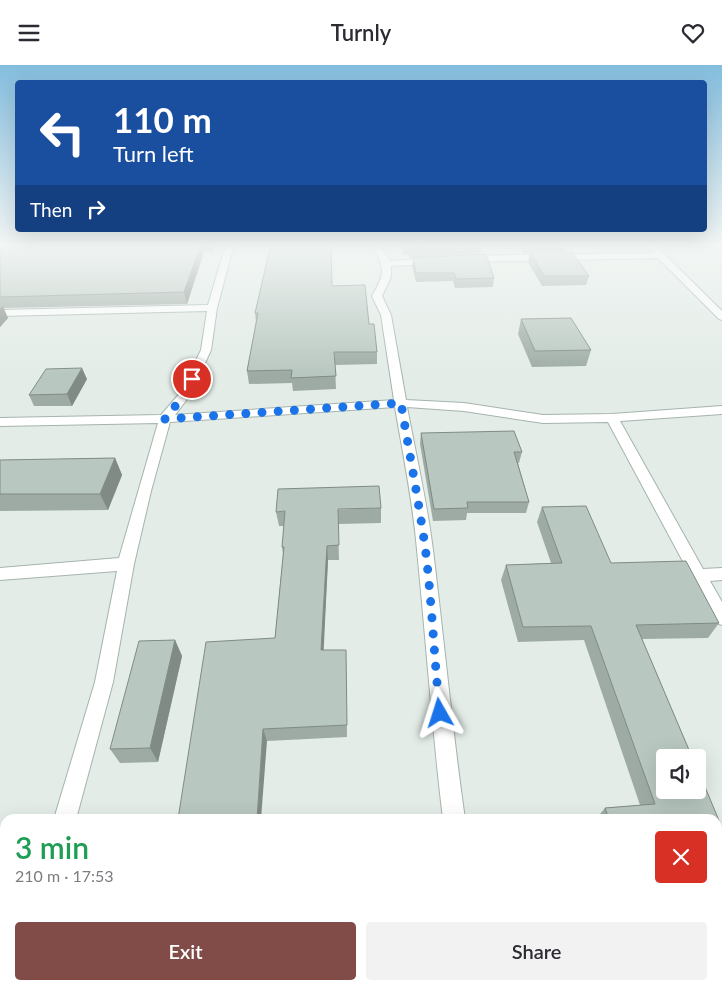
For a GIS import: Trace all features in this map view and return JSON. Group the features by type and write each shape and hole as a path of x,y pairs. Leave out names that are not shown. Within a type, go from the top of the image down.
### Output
{"street":[{"path":"66,814 104,681 126,564 144,491 165,419 185,394 206,350 212,308 218,287"},
{"path":"382,287 378,296 386,315 409,454 417,490 425,549 433,645 453,814"},
{"path":"692,287 722,317"},
{"path":"0,313 212,308"},
{"path":"0,422 165,419 401,403 464,407 543,419 722,410"},
{"path":"612,417 722,618"},
{"path":"0,574 126,564"},
{"path":"698,575 722,574"}],"building":[{"path":"0,287 186,287 184,292 0,297"},
{"path":"261,287 365,287 369,324 374,324 377,352 334,352 336,376 291,378 292,370 247,371 258,313 255,313"},
{"path":"571,318 591,350 535,351 521,319"},
{"path":"82,368 67,394 29,395 46,369"},
{"path":"514,431 522,452 514,452 529,502 467,502 468,508 434,509 421,433"},
{"path":"115,458 100,494 0,494 0,460"},
{"path":"379,486 381,508 338,509 339,545 327,546 321,650 346,650 347,725 263,729 257,814 179,814 206,642 275,638 284,547 282,547 285,511 276,512 278,489"},
{"path":"586,506 611,563 686,561 719,623 636,625 689,749 656,749 656,799 706,799 706,789 716,814 607,814 605,808 655,804 591,626 523,627 506,565 562,563 542,507"},
{"path":"175,640 150,748 110,749 139,641"}],"route":[{"path":"192,379 185,394 165,419 401,403 417,490 425,549 440,713"}]}
